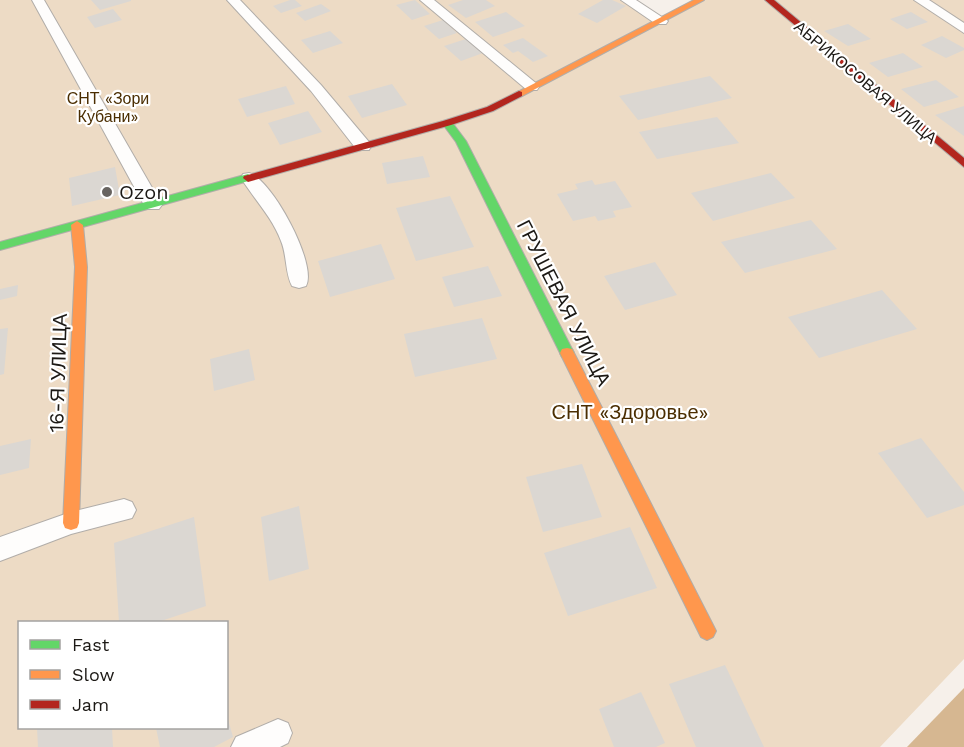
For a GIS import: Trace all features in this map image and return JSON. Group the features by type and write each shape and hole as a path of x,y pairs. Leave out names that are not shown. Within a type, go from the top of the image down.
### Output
{"street":[{"path":"38,0 153,205"},
{"path":"233,0 316,88 363,146"},
{"path":"426,0 532,87"},
{"path":"627,0 661,21"},
{"path":"0,246 447,123 490,109 700,0"},
{"name":"АБРИКОСОВАЯ УЛИЦА","path":"769,0 964,164"},
{"path":"920,0 964,29"},
{"name":"ГРУШЕВАЯ УЛИЦА","path":"447,123 462,141 707,631"},
{"path":"249,178 280,219 295,248 299,281"},
{"name":"16-Я УЛИЦА","path":"71,523 81,267 77,225"},
{"path":"0,549 71,523 124,510"},
{"path":"246,747 278,733"}],"green space":[{"name":"СНТ «Здоровье»","path":"0,0 626,0 661,21 700,0 964,0 964,659 880,747 0,747"}],"shaded area":[{"path":"964,688 964,747 907,747"}],"building":[{"path":"91,0 131,0 131,1 100,10"},
{"path":"295,0 302,6 281,13 273,6"},
{"path":"415,0 430,14 412,20 396,5"},
{"path":"463,0 486,0 495,6 466,18 448,5"},
{"path":"603,0 612,0 626,6 597,23 578,14"},
{"path":"321,4 331,11 305,21 296,13"},
{"path":"113,9 122,20 95,28 87,17"},
{"path":"506,12 525,26 493,37 475,22"},
{"path":"911,12 928,22 907,29 890,19"},
{"path":"443,20 457,33 439,39 424,26"},
{"path":"848,24 871,39 848,46 824,31"},
{"path":"330,31 343,43 313,53 301,40"},
{"path":"942,36 964,50 946,58 921,45"},
{"path":"523,38 548,56 533,62 518,51 513,53 503,45"},
{"path":"466,39 483,53 461,61 444,46"},
{"path":"903,53 923,67 888,77 869,63"},
{"path":"710,76 732,98 638,120 619,96"},
{"path":"936,80 959,97 924,107 901,89"},
{"path":"392,84 407,105 362,118 348,96"},
{"path":"286,86 295,104 247,117 238,99"},
{"path":"964,106 964,136 935,115"},
{"path":"308,111 322,132 280,145 268,123"},
{"path":"717,117 739,143 657,159 639,132"},
{"path":"423,156 430,177 387,184 382,163"},
{"path":"115,167 120,195 72,206 69,178"},
{"path":"771,173 795,198 713,221 691,193"},
{"path":"592,180 595,185 615,181 632,207 613,211 616,217 598,221 595,216 573,221 557,194 578,189 575,184"},
{"path":"450,196 474,247 416,261 396,208"},
{"path":"811,220 837,249 745,273 721,242"},
{"path":"381,244 395,279 330,297 318,261"},
{"path":"655,262 677,295 625,310 604,276"},
{"path":"488,266 502,296 454,307 442,277"},
{"path":"18,285 17,296 0,300 0,289"},
{"path":"882,290 917,329 819,358 788,317"},
{"path":"482,318 497,359 415,377 404,334"},
{"path":"8,328 4,374 0,375 0,329"},
{"path":"249,349 255,380 214,391 210,359"},
{"path":"921,438 964,492 964,505 927,518 878,453"},
{"path":"31,439 29,468 0,475 0,446"},
{"path":"582,464 602,517 543,532 526,477"},
{"path":"299,506 309,569 269,581 261,517"},
{"path":"194,517 206,606 161,621 119,621 114,543"},
{"path":"630,527 657,588 568,616 544,553"},
{"path":"725,665 764,747 696,747 669,684"},
{"path":"641,692 665,743 656,747 614,747 599,709"},
{"path":"228,720 233,737 214,747 160,747 156,729 228,729"},
{"path":"37,729 112,729 113,747 38,747"}],"traffic: fast":[{"path":"447,123 461,141 567,353"},
{"path":"0,246 248,178"}],"traffic: slow":[{"path":"519,94 700,0"},
{"path":"71,523 81,267 77,225"},
{"path":"567,353 707,631"}],"traffic: jam":[{"path":"769,0 964,164"},
{"path":"248,178 447,123 490,109 519,94"}],"place":[{"name":"Ozon","path":"107,192"}],"park label":[{"name":"СНТ «Зори Кубани»","path":"108,107"}]}
